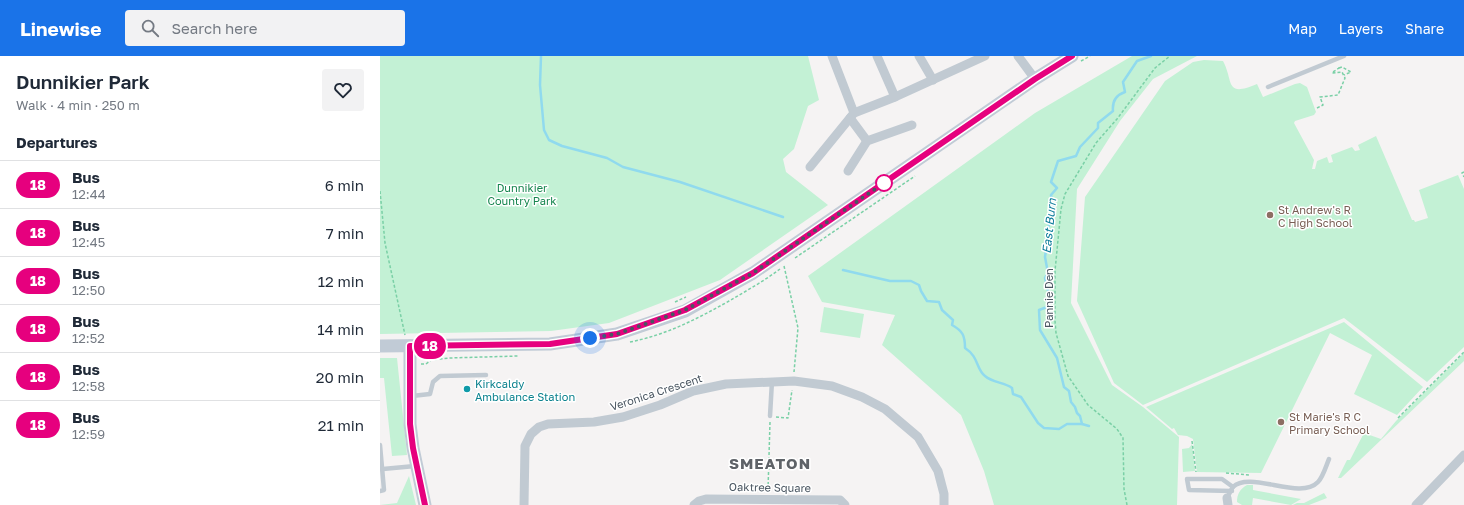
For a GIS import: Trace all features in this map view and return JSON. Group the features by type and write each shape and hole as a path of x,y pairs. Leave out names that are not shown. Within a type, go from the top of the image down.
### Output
{"main road":[{"path":"380,346 408,341 550,344 617,334 685,310 753,273 1035,79 1072,56"},
{"path":"408,341 410,424 416,466 425,505"}],"street":[{"path":"832,56 852,116 867,141"},
{"path":"877,56 895,97"},
{"path":"919,56 933,80"},
{"path":"810,167 852,116 985,56"},
{"path":"1018,56 1035,79"},
{"path":"848,172 867,141 912,125"},
{"name":"Veronica Crescent","path":"524,505 524,446 531,434 539,427 548,424 594,422 623,417 660,405 693,391 726,384 794,381 832,386 862,397 885,410 918,437 938,471 944,494 944,505"},
{"path":"1416,505 1464,455"},
{"name":"Oaktree Square","path":"694,505 699,501 706,499 840,500 845,505"}],"lane":[{"path":"1268,87 1344,56"},
{"path":"410,396 430,394 433,382 440,376 486,375"},
{"path":"770,416 772,381"},
{"path":"380,445 384,490 380,491"},
{"path":"1230,495 1242,482 1251,481 1300,489 1309,487 1318,482 1328,459"},
{"path":"382,468 416,466"},
{"path":"1187,479 1222,479 1230,495 1189,490 1187,479"}],"path":[{"name":"Pannie Den","path":"1127,505 1124,489 1123,438 1117,429 1088,405 1068,376 1056,333 1054,321 1055,271 1059,224 1065,194 1096,143 1117,119 1155,68 1170,56"},
{"path":"1335,60 1339,68"},
{"path":"1342,67 1351,72 1344,75 1342,72 1332,72 1342,67"},
{"path":"1317,108 1323,105 1320,96 1338,95 1345,78 1344,75"},
{"path":"1464,172 1462,172 1464,177"},
{"path":"380,191 385,243 408,341"},
{"path":"768,499 770,416 788,418 794,381 798,328 784,266"},
{"path":"675,302 688,296"},
{"path":"400,336 408,341"},
{"path":"1398,418 1464,352"},
{"path":"1192,441 1196,474"}],"green space":[{"name":"Dunnikier Country Park","path":"380,56 808,56 819,100 808,106 794,149 783,159 786,172 828,205 720,280 609,323 551,331 380,334"},
{"path":"1132,56 1197,56 1153,79 1120,121 1077,189 1071,303 1112,385 1143,407 1179,437 1177,505 994,505 984,471 961,415 882,345 895,315 822,302 808,276 1035,113"},
{"name":"St Andrew's R C High School","path":"1204,60 1223,61 1230,81 1235,88 1247,88 1257,84 1263,97 1295,84 1300,83 1307,87 1316,112 1314,115 1295,121 1294,123 1314,160 1312,169 1315,169 1317,161 1327,157 1329,163 1333,162 1331,155 1352,147 1355,151 1360,150 1358,145 1376,136 1412,220 1415,222 1428,218 1419,190 1458,175 1464,189 1464,347 1427,382 1344,318 1143,405 1114,383 1077,301 1085,197 1165,81 1193,62"},
{"path":"824,307 864,314 860,338 820,332"},
{"path":"1344,322 1423,387 1397,415 1354,394 1372,355 1330,333 1261,473 1197,472 1193,439 1187,436 1178,435 1174,428 1172,429 1146,407"},
{"path":"1464,353 1464,361 1341,478 1338,478 1347,460 1350,460 1364,433 1381,439 1396,421"},
{"path":"380,358 397,358 407,455 392,456 384,378 380,378"},
{"path":"1192,444 1195,471 1183,472 1182,449 1189,448"},
{"path":"409,476 416,505 380,505 397,503"},
{"path":"1247,485 1253,485 1253,490 1301,499 1291,505 1253,498 1252,505 1242,505 1237,502 1239,492"},
{"path":"1324,493 1327,498 1309,505 1293,505 1297,503 1304,503"}],"waterway":[{"path":"541,56 540,85 544,130 549,140 562,146 607,158 623,167 680,182 783,217"},
{"name":"East Burn","path":"1082,424 1080,416 1071,402 1069,391 1064,387 1057,358 1040,330 1039,310 1047,307 1049,295 1045,278 1048,273 1045,257 1050,238 1048,229 1053,208 1051,195 1057,188 1051,182 1058,161 1076,156 1080,147 1098,128 1098,123 1113,111 1115,99 1125,92 1123,82 1137,61 1151,56"},
{"path":"843,270 890,281 911,281 919,285 927,301 939,302 942,310 953,320 952,325 959,329 963,334 965,348 973,355 982,373 991,380 1012,388 1013,394 1021,397 1038,423 1044,428 1059,429 1067,424 1082,424 1089,426"}],"bus line":[{"name":"18","path":"425,505 413,448 410,424 410,346 550,344 617,334 685,310 753,273 1035,79 1072,56"}],"place":[{"name":"St Andrew's R C High School","path":"1270,215"},
{"name":"Kirkcaldy Ambulance Station","path":"467,389"},
{"name":"St Marie's R C Primary School","path":"1281,422"}],"district":[{"name":"SMEATON","path":"770,463"}],"route":[{"path":"590,338 617,334 685,310 753,273 884,183"}]}
